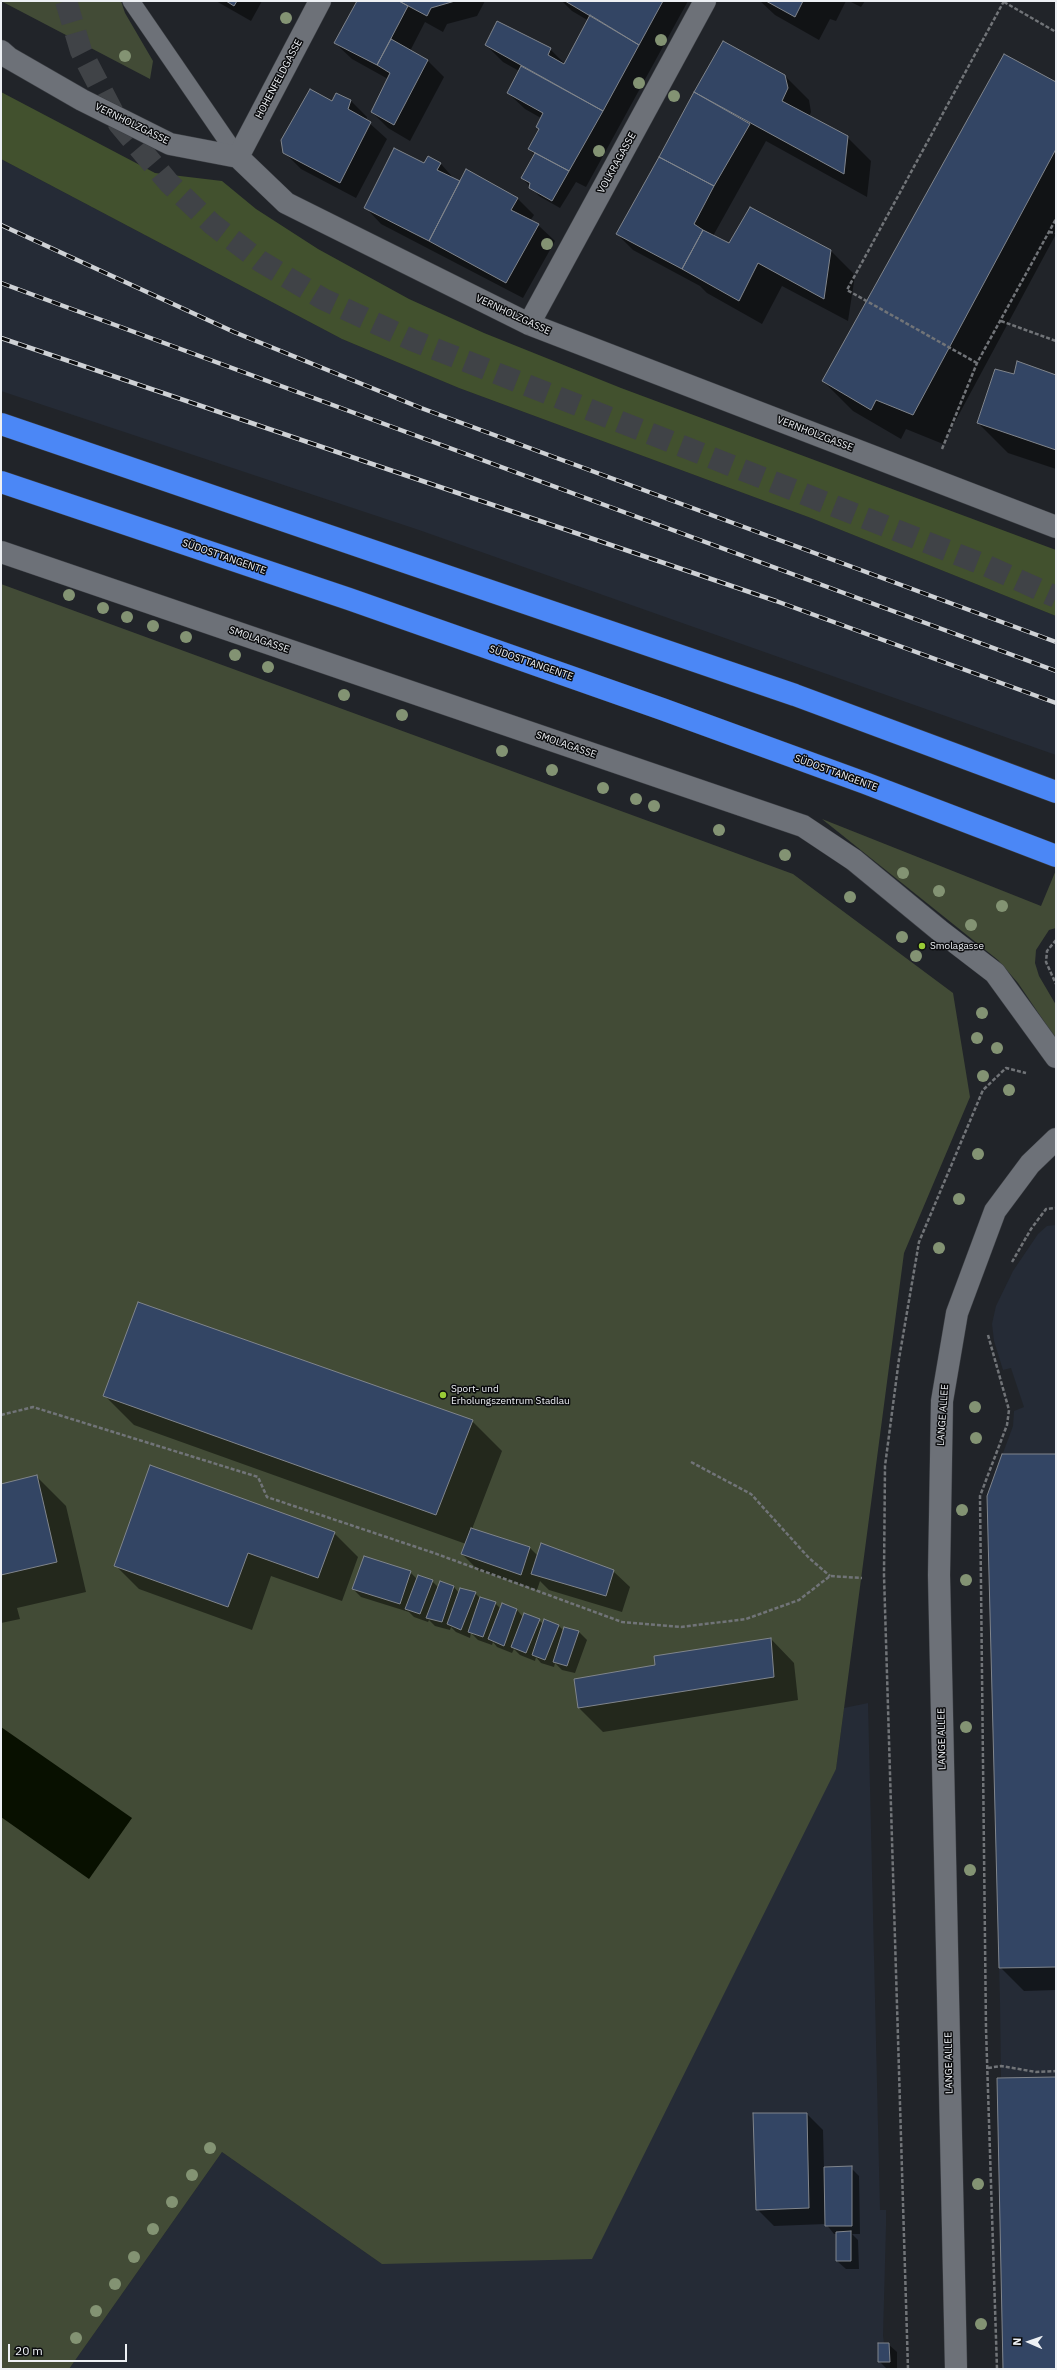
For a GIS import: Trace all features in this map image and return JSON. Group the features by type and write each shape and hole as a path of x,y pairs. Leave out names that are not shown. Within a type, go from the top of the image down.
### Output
{"highway":[{"path":"1,424 795,695 1056,792"},
{"name":"SÜDOSTTANGENTE","path":"1,482 341,597 654,707 865,783 1056,856"}],"street":[{"name":"HOHENFELDGASSE","path":"238,156 320,1"},
{"name":"VOLKRAGASSE","path":"529,324 705,1"},
{"name":"VERNHOLZGASSE","path":"1,51 9,58 82,100 170,144 238,156 286,203 529,324 1056,527"},
{"name":"SMOLAGASSE","path":"1,552 803,826 854,860 939,930 995,973 1056,1057"},
{"name":"LANGE ALLEE","path":"956,2369 939,1583 942,1401 956,1312 995,1211 1030,1164 1056,1139"}],"lane":[{"path":"131,1 238,156"}],"path":[{"path":"977,363 847,290 1004,1 1056,32"},
{"path":"940,452 977,363 1056,219"},
{"path":"1049,232 1056,233"},
{"path":"1001,321 1056,341"},
{"path":"1056,940 1047,951 1046,962 1056,984"},
{"path":"1009,1268 1031,1229 1046,1209 1056,1208"},
{"path":"987,1329 988,1343 1008,1410 1007,1425 980,1496 988,2068 997,2369"},
{"path":"1,1415 33,1407 258,1477 267,1497 434,1552 622,1622 681,1627 746,1619 799,1600 830,1576"},
{"path":"691,1462 751,1494 810,1558 830,1576 862,1578"},
{"path":"988,2068 1001,2066 1036,2072 1056,2071"}],"shaded area":[{"path":"1,159 342,339 459,388 811,518 1056,616 1056,755 419,530 1,391"},
{"path":"1056,1225 1056,2369 1003,2369 997,2078 1001,2078 1000,2002 987,1496 1013,1426 1014,1411 1024,1407 1011,1368 1003,1370 994,1341 992,1324 996,1306 1013,1271 1038,1234 1047,1226"},
{"path":"868,1703 880,2210 886,2210 883,2336 884,2343 889,2343 890,2369 69,2369 222,2152 382,2264 836,1769 844,1708"},
{"path":"1,1727 132,1818 89,1879 1,1817"}],"green space":[{"path":"1,1 121,1 125,13 153,61 150,79"},
{"path":"1,92 155,173 222,181 256,209 318,249 409,299 484,333 621,388 1056,550 1056,616 811,518 459,388 342,339 1,159"},
{"name":"Sport- und Erholungszentrum Stadlau","path":"1,584 793,874 953,993 970,1097 904,1253 836,1769 592,2259 382,2264 222,2152 69,2369 1,2369"},
{"path":"822,819 1041,906 1056,870 1056,928 1049,930 1036,950 1035,963 1039,976 1056,1005 1056,1039 1018,983 998,960"}],"building":[{"path":"226,1 237,1 234,6"},
{"path":"357,1 399,1 408,6 377,65 334,43"},
{"path":"399,1 455,1 431,8 427,16"},
{"path":"565,1 663,1 639,45"},
{"path":"766,1 803,1 795,17"},
{"path":"590,15 639,45 603,111 485,45 497,21 551,48 548,55 564,64"},
{"path":"391,39 428,60 394,125 371,112 390,73 377,65"},
{"path":"723,41 785,75 788,88 782,101 848,136 844,174 694,92"},
{"path":"1004,54 1056,82 1056,149 913,415 876,400 871,410 822,381"},
{"path":"521,66 603,111 569,171 528,149 539,129 536,127 543,113 507,93"},
{"path":"310,89 332,101 336,93 351,100 348,109 371,122 340,183 283,153 281,140"},
{"path":"694,92 750,124 714,186 659,157"},
{"path":"394,148 424,163 428,156 441,163 437,170 460,181 429,241 364,208"},
{"path":"535,153 569,171 552,201 529,188 530,183 521,178"},
{"path":"659,157 714,186 694,224 703,230 682,269 616,234"},
{"path":"466,169 518,198 511,210 539,224 506,283 429,241"},
{"path":"750,207 831,250 824,299 758,263 739,301 682,269 703,230 729,243"},
{"path":"1017,361 1056,375 1056,450 977,423 995,369 1014,374"},
{"path":"138,1302 473,1420 436,1515 103,1396"},
{"path":"1002,1454 1056,1454 1056,1967 999,1968 987,1496"},
{"path":"150,1465 335,1532 318,1578 248,1553 228,1607 114,1566"},
{"path":"37,1475 57,1562 1,1575 1,1484"},
{"path":"471,1528 530,1547 521,1575 461,1554"},
{"path":"541,1543 614,1570 606,1596 531,1574"},
{"path":"364,1556 411,1571 400,1604 352,1589"},
{"path":"418,1575 433,1580 420,1614 405,1609"},
{"path":"440,1581 454,1586 442,1622 426,1618"},
{"path":"460,1588 476,1592 461,1630 447,1624"},
{"path":"480,1597 496,1602 483,1637 468,1632"},
{"path":"502,1603 517,1609 504,1646 488,1639"},
{"path":"524,1613 540,1619 526,1653 511,1647"},
{"path":"544,1619 559,1625 545,1660 532,1655"},
{"path":"564,1627 579,1631 567,1666 553,1662"},
{"path":"771,1638 774,1677 578,1708 574,1679 655,1665 654,1656"},
{"path":"1056,2077 1056,2369 1003,2369 997,2078"},
{"path":"753,2113 807,2113 809,2208 756,2210"},
{"path":"852,2166 852,2226 825,2226 824,2167"},
{"path":"851,2231 851,2261 836,2261 836,2232"},
{"path":"878,2343 889,2343 890,2362 878,2362"}],"tunnel":[{"path":"66,1 81,51 119,124 169,183 212,224 260,261 323,299 412,340 987,566 1056,597"}],"railway":[{"path":"1,225 234,332 421,408 1056,642"},
{"path":"1,283 1056,671"},
{"path":"1,338 776,601 1056,703"}],"place":[{"name":"Smolagasse","path":"922,946"},
{"name":"Sport- und Erholungszentrum Stadlau","path":"443,1395"}]}
